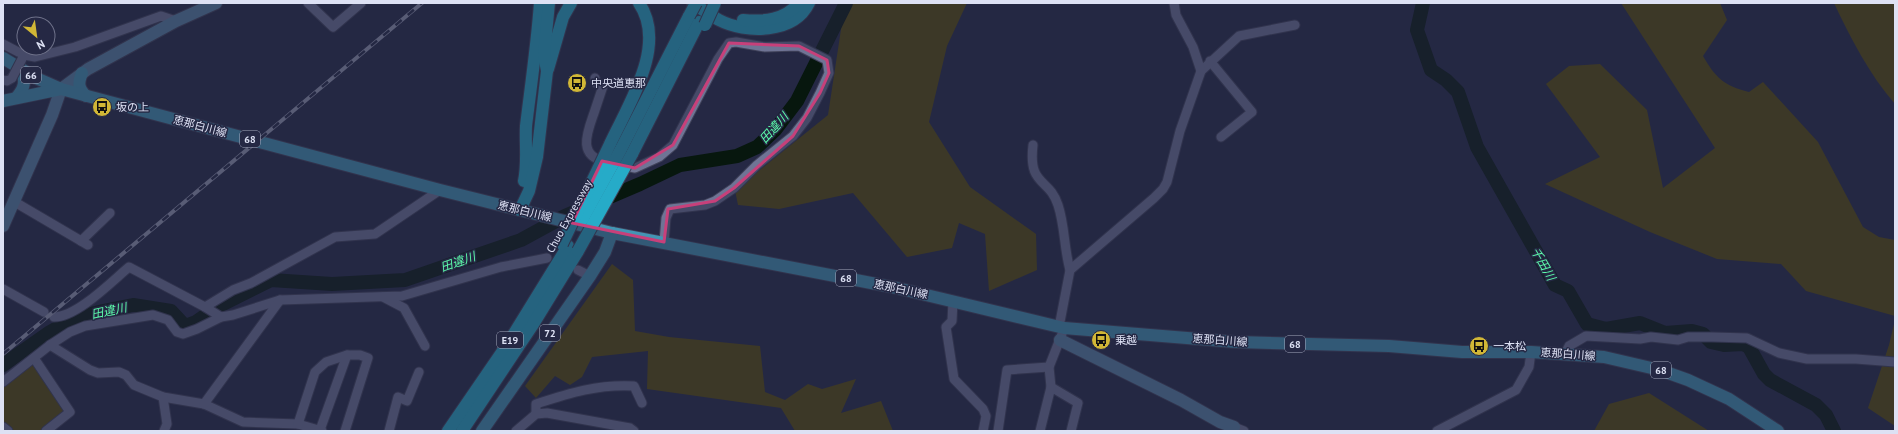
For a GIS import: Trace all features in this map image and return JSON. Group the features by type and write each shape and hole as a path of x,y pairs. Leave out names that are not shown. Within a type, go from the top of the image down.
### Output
{"highway":[{"path":"520,210 527,168 526,128 540,3"},
{"path":"547,71 544,55 549,3"},
{"path":"520,210 529,191 537,157 547,71 563,16 571,3"},
{"path":"569,247 615,146 639,82 648,52 650,25 639,3"},
{"path":"694,3 720,21 741,27 763,29 778,27 795,19 809,3"},
{"name":"E19","path":"615,146 698,21 694,3"},
{"path":"708,3 726,14 740,20 750,21 772,20 787,15 799,3"},
{"name":"E19","path":"448,431 507,345 569,247 632,154 655,111 708,3"},
{"path":"698,21 715,3"},
{"name":"E19","path":"462,431 524,339 569,247"}],"main road":[{"name":"66","path":"3,58 22,61 61,89"},
{"path":"16,98 25,83 22,61"},
{"path":"82,73 79,82 80,87 86,96"},
{"name":"恵那白川線","path":"3,101 61,89 440,190 612,233 897,288 1062,327 1236,342 1389,346 1462,352 1531,352 1604,357 1660,370 1688,380 1729,399 1778,431"},
{"name":"72","path":"482,431 590,276 605,252 612,233"}],"street":[{"path":"3,226 52,115 61,89 82,73 176,21 216,3"},
{"path":"308,3 333,28 361,3"},
{"path":"1174,3 1176,16 1193,47 1201,71"},
{"path":"7,79 22,61 75,47 161,16 176,21"},
{"path":"1070,270 1163,190 1201,71 1210,61 1239,36 1295,26"},
{"path":"595,78 596,83 603,86 586,138 590,155 597,160 635,168 659,156 673,145 718,59 729,43 736,42 765,47 799,46 827,60 829,73 807,118 793,136 757,165 734,188 715,201 705,205 670,208 666,218 664,242"},
{"path":"3,44 22,61"},
{"path":"1210,61 1252,112 1221,137"},
{"path":"1032,145 1031,161 1036,176 1058,204 1070,270 1060,340 1049,367 1051,388 1040,431"},
{"path":"206,307 335,237 375,234 440,190"},
{"path":"13,201 85,243 110,214"},
{"path":"3,382 50,345 70,332 85,326 153,315 168,320 177,332 183,334 221,317 233,316 280,300 402,296 501,267 547,258"},
{"path":"70,332 57,317 85,302 128,268 206,307 221,317"},
{"path":"578,270 590,276"},
{"path":"3,289 44,312"},
{"path":"382,297 404,308 425,346"},
{"path":"204,404 280,300"},
{"path":"953,301 952,321 946,327 954,379 983,409 986,416 983,431"},
{"path":"1565,354 1569,346 1586,336 1640,340 1651,337 1678,340 1697,337 1712,337 1746,338 1779,353 1807,360 1856,359 1895,362"},
{"path":"1060,340 1181,400 1236,430"},
{"path":"50,345 90,370 98,373 119,372 126,375 134,385 163,397 204,404 243,422 298,424 322,430 347,355"},
{"path":"1437,431 1516,390 1529,367 1531,352"},
{"path":"298,424 315,372 326,362 347,355 360,355 368,358 345,431"},
{"path":"34,358 70,412 46,431"},
{"path":"998,431 1007,370 1049,367"},
{"path":"389,431 398,397 407,401 419,372"},
{"path":"536,414 536,404 575,391 603,387 634,386 642,403"},
{"path":"1051,388 1078,403 1071,431"},
{"path":"163,397 167,424 164,431"},
{"path":"516,431 536,414 547,413 630,428 634,431"},
{"path":"3,427 8,431"}],"highlighted area":[{"path":"729,43 799,46 827,60 829,73 820,93 793,136 734,188 715,201 668,209 664,242 572,223 602,161 635,168 673,145"}],"shaded area":[{"path":"845,3 967,3 947,46 929,122 970,187 1036,234 1037,270 989,291 985,234 959,223 952,248 907,257 853,193 779,209 738,205 735,190 828,115"},
{"path":"1621,3 1720,3 1727,20 1703,56 1716,75 1721,80 1733,87 1749,92 1763,82 1818,142 1863,227 1879,237 1895,240 1895,316 1806,291 1781,264 1717,259 1650,232 1545,184 1600,157 1546,84 1569,66 1600,64 1647,110 1663,188 1715,148"},
{"path":"1834,3 1895,3 1895,104 1877,81 1861,56"},
{"path":"612,264 633,280 635,331 669,337 760,346 765,392 785,400 808,384 822,389 856,379 841,413 881,401 893,431 795,431 781,408 647,389 648,351 592,357 582,377 570,385 555,376 536,398 525,386"},
{"path":"1895,320 1895,426 1868,408 1889,345"},
{"path":"32,362 67,411 41,431 12,431 3,423 3,386"},
{"path":"1649,393 1709,431 1594,431 1609,404"}],"waterway":[{"name":"田違川","path":"3,365 50,332 75,318 103,311 133,305 171,311 185,326 196,322 219,306 271,280 332,284 405,280 521,240 565,216 680,165 737,156 757,147 775,130 797,101 846,3"},
{"name":"千田川","path":"1423,3 1417,30 1431,70 1446,80 1458,92 1477,147 1555,285 1568,291 1587,324 1606,329 1640,323 1665,333 1692,331 1703,334 1711,342 1724,345 1743,344 1749,347 1764,374 1770,380 1816,405 1826,415 1834,431"}],"railway":[{"path":"3,354 422,3"}],"place":[{"name":"中央道恵那","path":"577,83"},
{"name":"坂の上","path":"102,107"},
{"name":"乗越","path":"1101,340"},
{"name":"一本松","path":"1479,346"}]}
